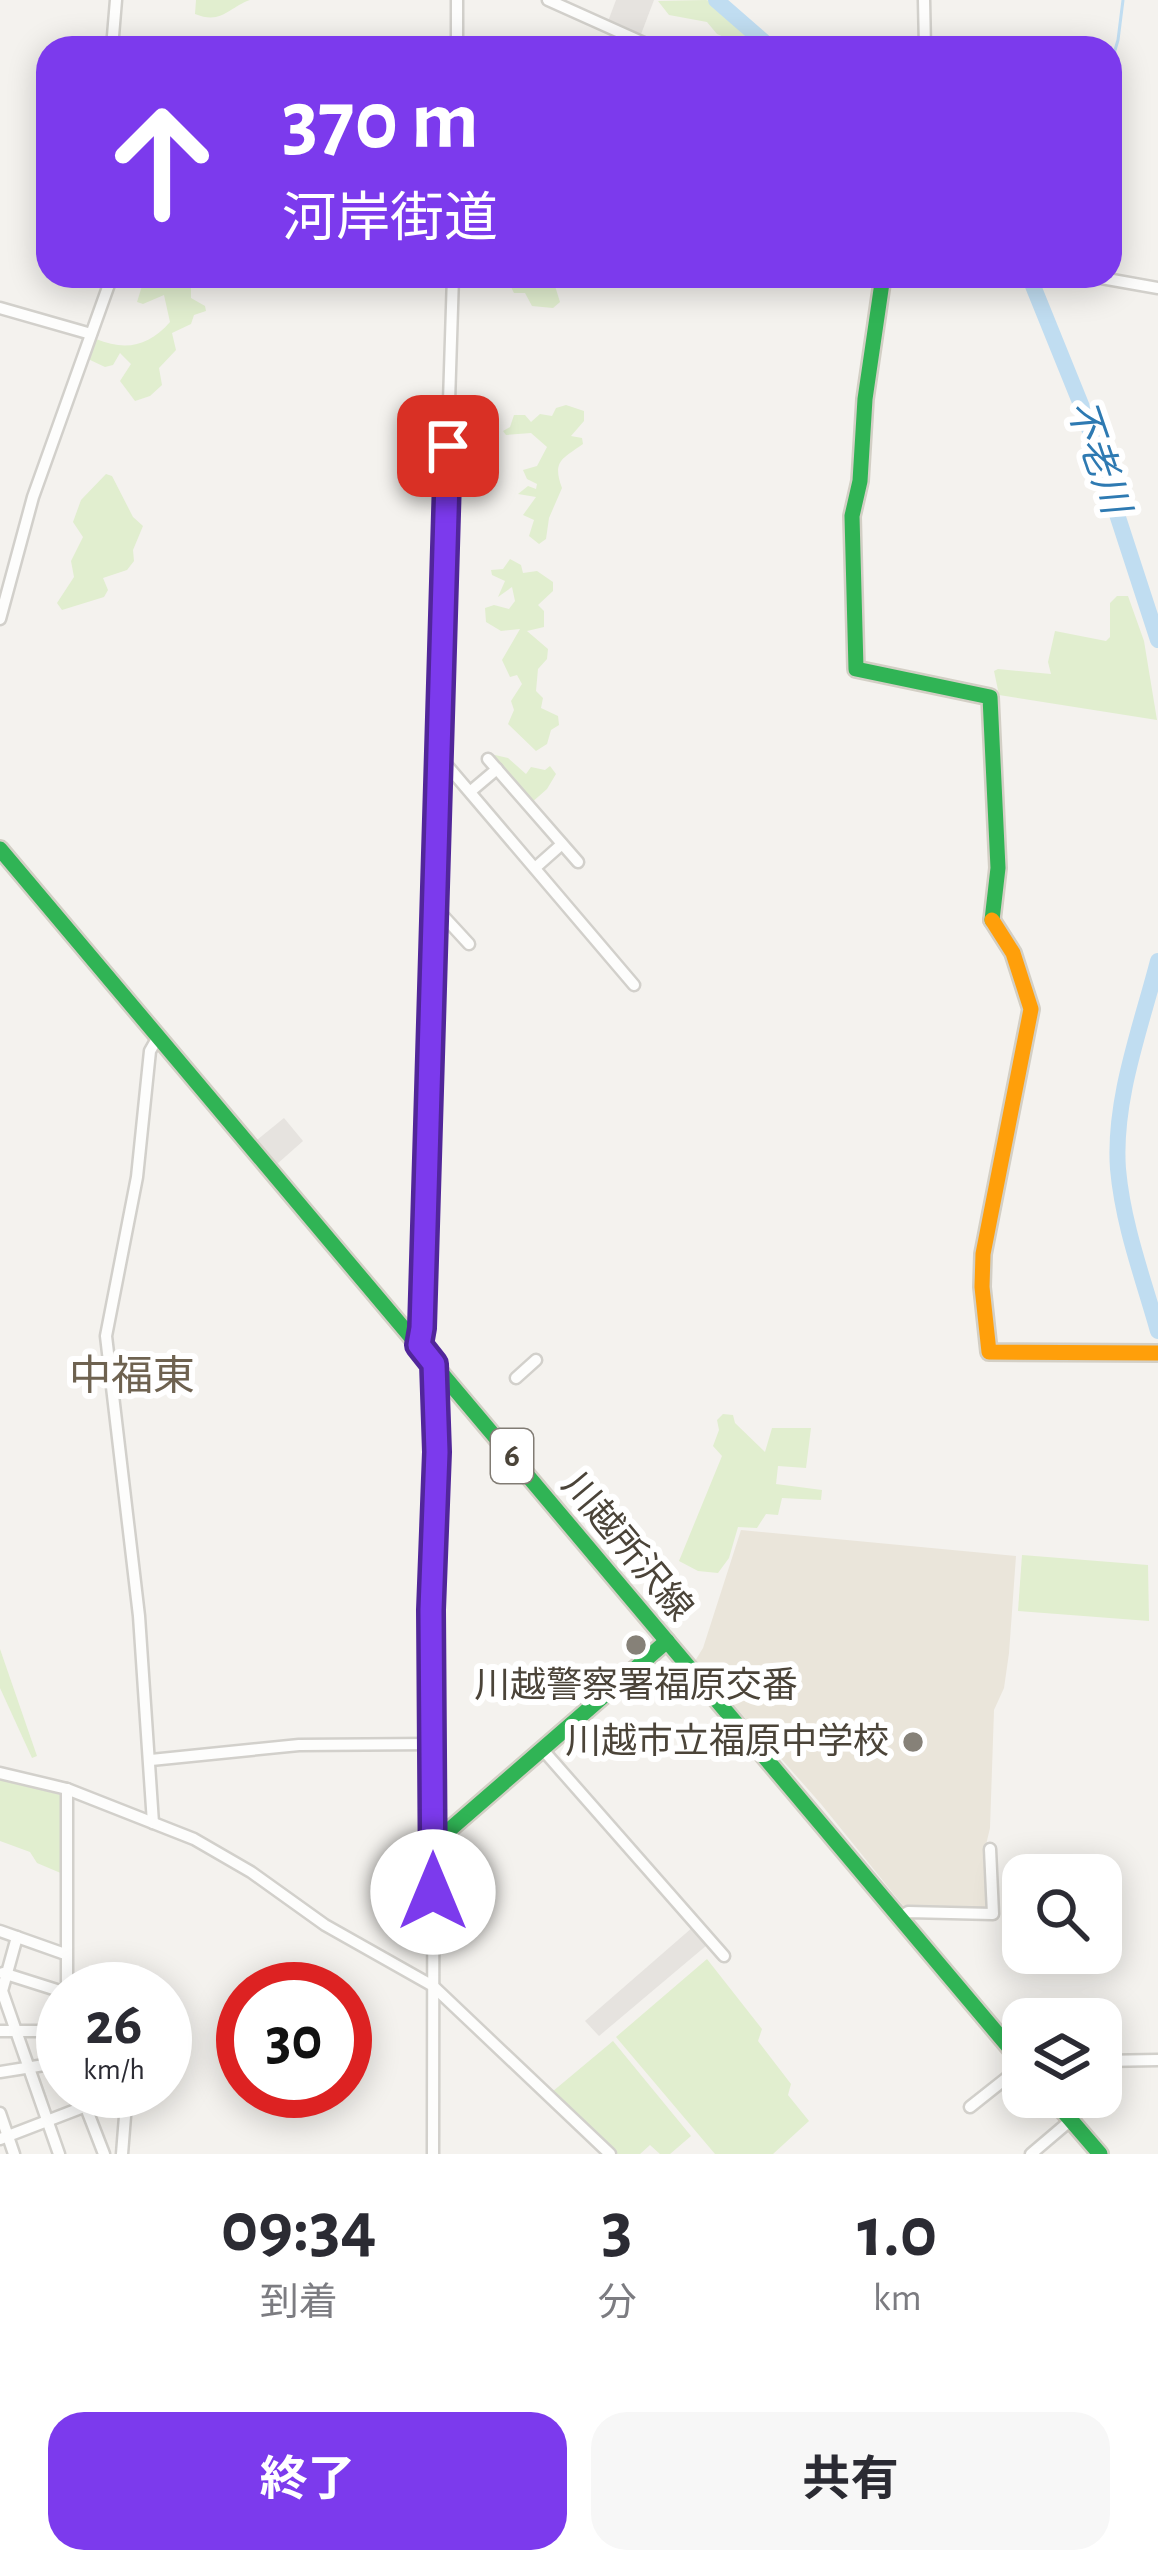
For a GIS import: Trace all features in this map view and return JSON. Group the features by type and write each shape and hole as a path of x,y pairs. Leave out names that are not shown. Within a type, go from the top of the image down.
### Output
{"street":[{"path":"113,36 116,0"},
{"path":"457,0 457,36"},
{"path":"548,0 628,36"},
{"path":"924,0 925,36"},
{"path":"1122,282 1158,288"},
{"path":"0,619 32,497 108,288"},
{"path":"419,1345 453,288"},
{"path":"881,288 852,516 856,669 990,697 998,868 992,920 1013,952 1031,1009 983,1254 989,1352 1156,1353"},
{"path":"0,308 92,334"},
{"path":"439,756 634,985"},
{"path":"488,760 578,862"},
{"path":"471,791 497,770"},
{"path":"535,868 562,844"},
{"name":"川越所沢線","path":"0,849 1002,2039"},
{"path":"434,906 469,944"},
{"path":"153,1823 152,1760 106,1336 136,1177 150,1051 158,1037"},
{"path":"516,1378 536,1360"},
{"path":"433,2154 434,1364"},
{"path":"433,1844 667,1641"},
{"path":"152,1760 298,1745 433,1744"},
{"path":"543,1750 724,1956"},
{"path":"0,1773 67,1789 194,1840 251,1872 325,1925 433,1986 610,2154"},
{"path":"65,1962 67,1789"},
{"path":"900,1917 908,1912 993,1914 990,1849"},
{"path":"0,1931 65,1954"},
{"path":"17,1937 3,1973 2,1991 59,2154"},
{"path":"3,1973 36,1982"},
{"path":"0,2031 36,2031"},
{"path":"1122,2061 1158,2060"},
{"path":"0,2072 36,2067"},
{"path":"970,2108 1002,2081"},
{"path":"0,2114 4,2137 14,2154"},
{"path":"90,2118 104,2154"},
{"path":"122,2154 124,2118"},
{"path":"4,2137 46,2119"},
{"path":"1031,2154 1071,2120 1100,2154"}],"shaded area":[{"path":"616,0 654,0 640,36 607,24"},
{"path":"284,1118 303,1141 277,1164 257,1140"},
{"path":"741,1530 1016,1556 1004,1688 994,1710 986,1911 905,1908 695,1661"},
{"path":"693,1927 707,1945 599,2036 585,2021"}],"green space":[{"path":"196,0 250,0 225,14 204,17 195,14"},
{"path":"706,0 730,6 731,17 749,26 750,36 722,36 707,22 669,15 658,1"},
{"path":"141,288 191,288 191,298 206,311 172,333 176,350 159,368 162,385 135,401 120,381 131,364 120,353 113,365 105,367 88,359 96,339 136,344 170,322 164,295 137,302"},
{"path":"512,288 556,288 560,302 553,308 532,306 525,293 514,293"},
{"path":"566,405 584,411 584,421 571,436 582,438 583,444 559,466 562,488 546,539 539,544 529,536 534,520 523,515 536,497 518,494 528,486 536,489 537,484 523,470 537,466 547,447 531,433 506,435 503,431 514,415 525,415 531,422 540,414 552,416 556,408"},
{"path":"106,474 112,476 133,517 143,526 133,550 134,561 127,570 103,578 108,590 104,597 62,610 57,603 74,577 71,561 83,537 73,522 81,500"},
{"path":"510,559 521,565 523,573 537,571 553,582 553,591 538,605 544,611 544,627 527,631 548,649 538,669 536,691 543,698 541,708 558,716 559,725 551,730 547,744 536,751 508,724 514,710 511,701 522,684 517,675 510,677 502,660 520,629 501,631 486,622 485,608 509,609 515,601 512,587 498,597 505,581 491,570 503,569"},
{"path":"1117,596 1128,596 1144,641 1157,720 999,695 994,671 998,669 1051,674 1048,662 1055,631 1106,641 1110,603"},
{"path":"490,758 508,758 526,774 531,767 545,770 550,766 556,774 530,804 501,782"},
{"path":"723,1414 733,1415 735,1423 765,1452 772,1428 811,1428 806,1468 778,1466 776,1484 822,1490 821,1500 782,1498 778,1515 766,1514 757,1528 738,1527 729,1558 718,1573 698,1571 679,1561 722,1456 713,1446 717,1420"},
{"path":"1022,1555 1148,1565 1149,1621 1018,1611"},
{"path":"0,1649 37,1756 32,1758 0,1688"},
{"path":"0,1779 61,1795 63,1874 37,1863 30,1852 0,1841"},
{"path":"707,1959 762,2029 758,2041 791,2084 788,2095 809,2121 773,2154 715,2154 616,2037"},
{"path":"613,2041 691,2136 670,2154 660,2154 650,2145 640,2154 618,2154 552,2092"}],"waterway":[{"name":"不老川","path":"716,0 757,36"},
{"path":"1118,36 1123,0"},
{"name":"不老川","path":"1034,288 1082,407 1158,640"},
{"name":"不老川","path":"1158,961 1130,1064 1118,1143 1124,1210 1158,1331"}],"traffic: fast":[{"path":"881,288 852,516 856,669 990,697 998,868 992,920"},
{"path":"0,849 1002,2039"},
{"path":"433,1844 667,1641"},
{"path":"1069,2118 1100,2154"}],"traffic: slow":[{"path":"992,920 1013,953 1031,1009 983,1254 989,1352 1158,1353"}],"place":[{"name":"川越警察署福原交番","path":"636,1645"},
{"name":"川越市立福原中学校","path":"913,1742"}],"district":[{"name":"中福東","path":"132,1377"}],"route":[{"path":"433,1892 431,1610 437,1452 434,1364 419,1345 448,446"}]}
